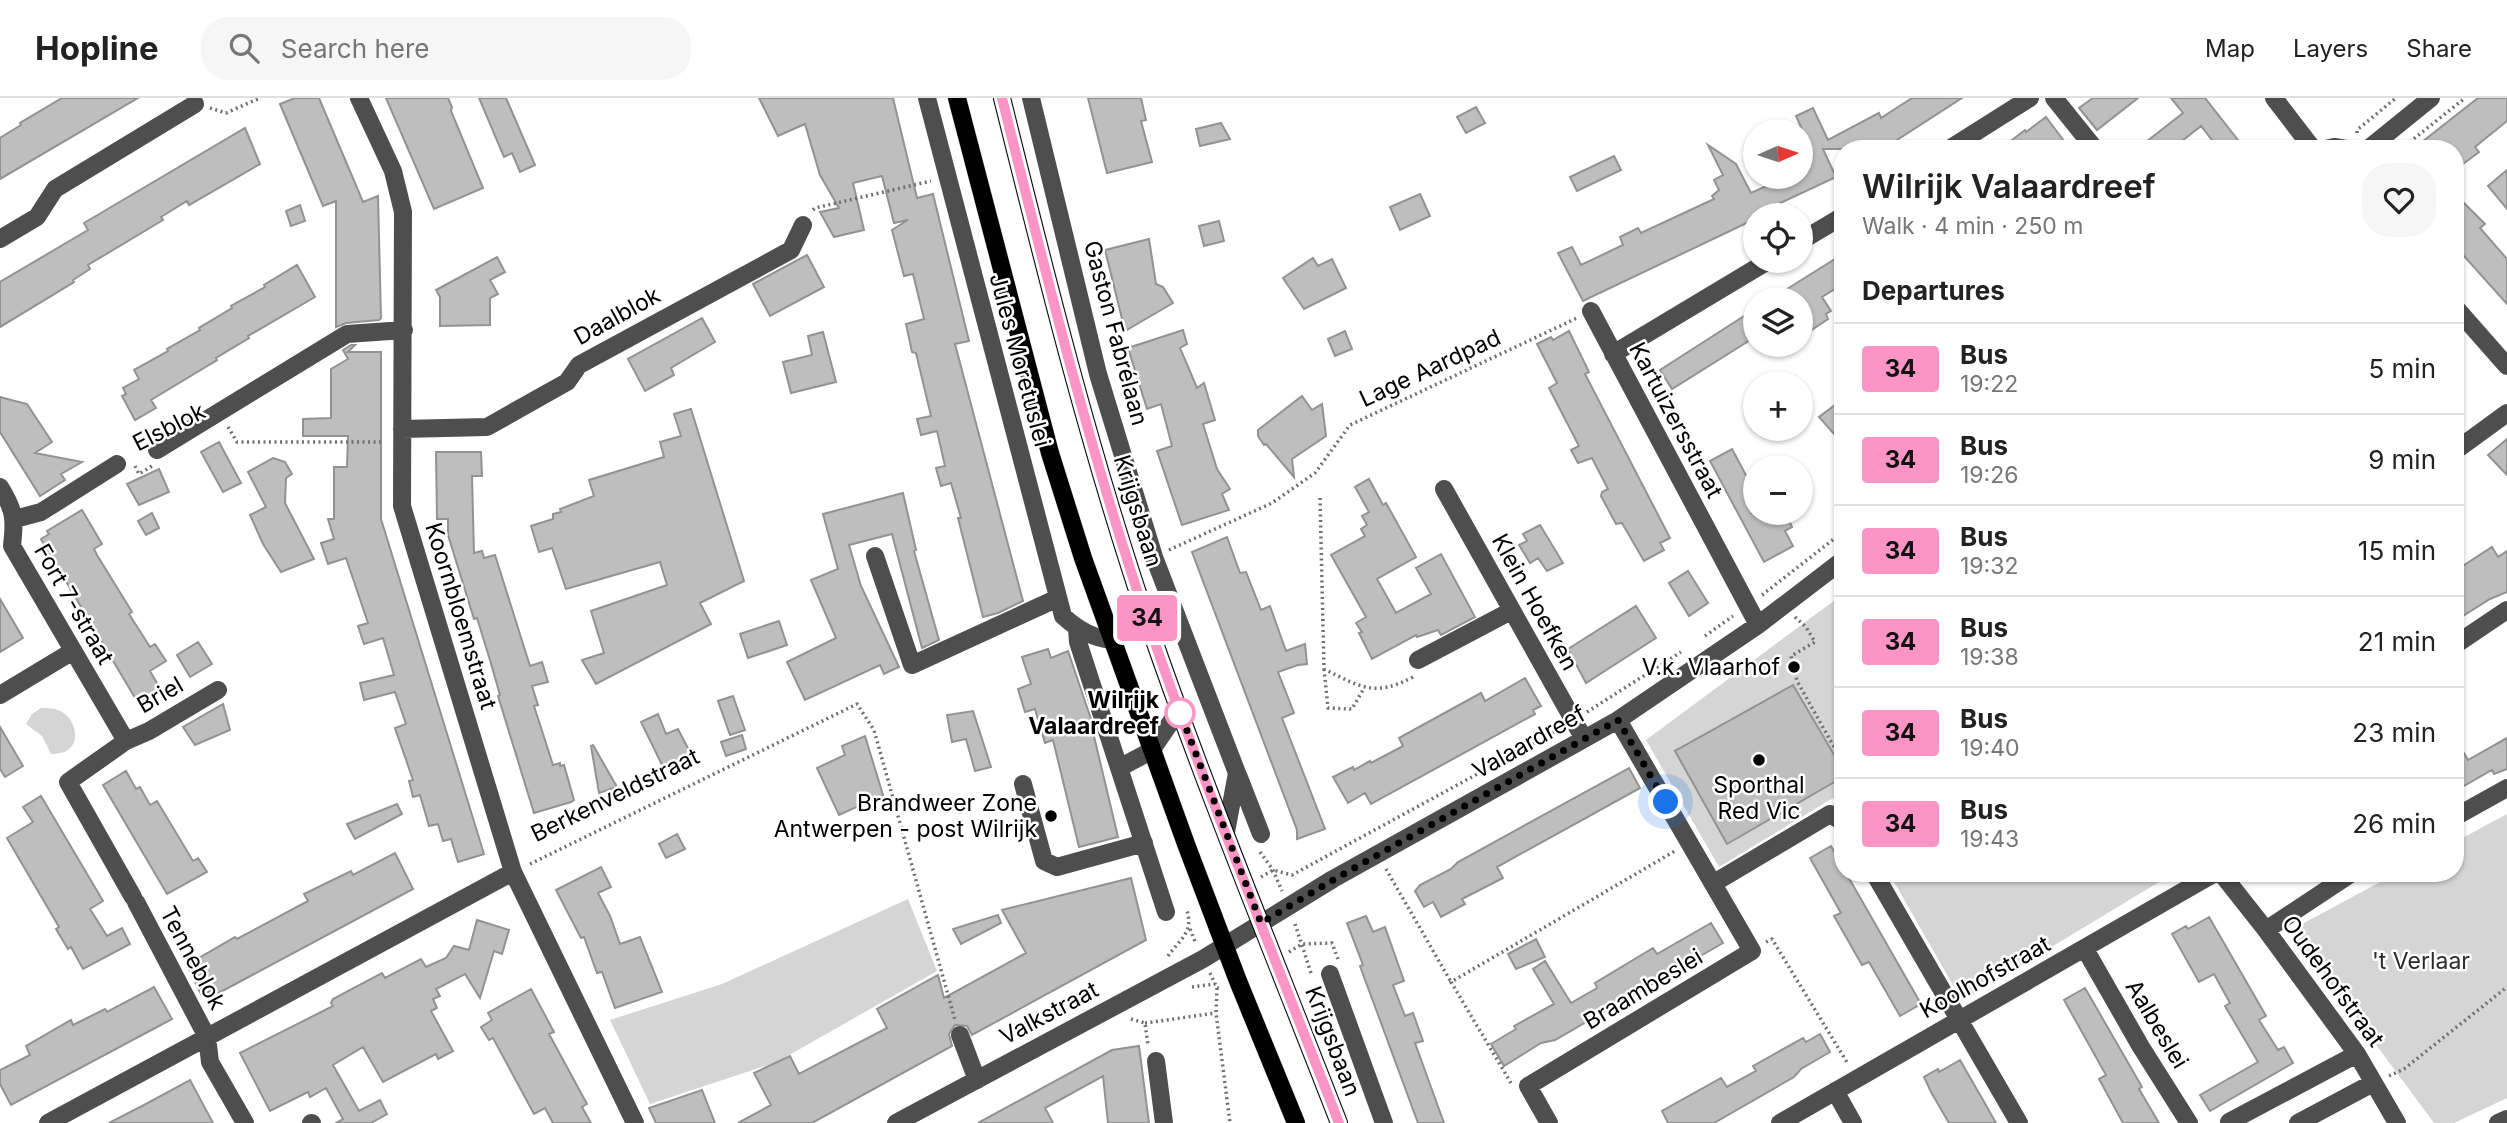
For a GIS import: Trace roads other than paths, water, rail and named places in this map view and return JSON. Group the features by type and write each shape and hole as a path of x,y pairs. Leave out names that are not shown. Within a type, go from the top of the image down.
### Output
{"main road":[{"path":"957,98 1050,453 1111,640 1224,945 1293,1119"},
{"name":"Krijgsbaan","path":"1002,98 1084,418 1141,601 1179,710 1339,1123"}],"street":[{"name":"Koornbloemstraat","path":"359,98 393,171 403,212 402,506 513,872 635,1123"},
{"name":"Jules Moretuslei","path":"927,98 1063,616 1077,629 1078,642 1166,912"},
{"name":"Gaston Fabrélaan","path":"1031,98 1098,374 1154,557 1261,834"},
{"path":"1963,140 2030,98"},
{"path":"2054,98 2088,140"},
{"path":"2274,98 2306,140"},
{"path":"2379,140 2431,98"},
{"path":"0,239 37,217 55,189 195,104"},
{"path":"1813,234 1834,223"},
{"name":"Daalblok","path":"402,435 487,427 567,382 579,365 791,250 803,225"},
{"path":"1613,354 1748,273"},
{"name":"Kartuizersstraat","path":"1591,311 1758,625"},
{"path":"2464,317 2507,366"},
{"path":"159,456 347,334 404,330"},
{"path":"2464,445 2507,413"},
{"name":"Elsblok","path":"15,519 41,512 117,464"},
{"name":"Fort 7-straat","path":"0,487 10,503 15,519 12,546 127,740"},
{"name":"Klein Hoefken","path":"1444,489 1584,739"},
{"path":"875,556 912,665 1058,598"},
{"name":"Valaardreef","path":"1224,945 1618,720 1758,625 1834,567"},
{"path":"2464,639 2507,610"},
{"path":"1418,667 1511,611"},
{"path":"1077,629 1101,639 1111,640"},
{"path":"0,695 73,651"},
{"name":"Briel","path":"134,900 68,782 127,740 149,731 218,690"},
{"path":"1119,768 1151,751 1179,710"},
{"path":"1618,720 1713,883 1830,814 1834,816"},
{"path":"1227,832 1237,773"},
{"path":"1023,783 1045,861 1057,867 1144,843"},
{"path":"2464,812 2507,788"},
{"path":"48,1123 513,872"},
{"path":"1879,882 2019,1123"},
{"name":"Koolhofstraat","path":"1780,1123 1958,1018 2085,949 2200,882"},
{"name":"Oudehofstraat","path":"2228,882 2357,1054 2398,1123"},
{"path":"2266,930 2333,882"},
{"name":"Braambeslei","path":"1549,1123 1528,1086 1752,951 1713,883"},
{"name":"Tenneblok","path":"134,900 207,1037 210,1062 245,1123"},
{"name":"Valkstraat","path":"896,1123 1224,945"},
{"name":"Aalbeslei","path":"2085,949 2141,1048 2189,1123"},
{"path":"1330,974 1384,1123"},
{"path":"960,1035 977,1080"},
{"path":"2229,1122 2357,1054"},
{"path":"1156,1061 1164,1123"},
{"path":"2298,1123 2373,1083"},
{"path":"1835,1091 1853,1123"},
{"path":"2498,1123 2507,1119"}],"place":[{"name":"V.k. Vlaarhof","path":"1794,667"},
{"name":"Wilrijk Valaardreef","path":"1180,713"},
{"name":"Sporthal Red Vic","path":"1759,760"},
{"name":"Brandweer Zone Antwerpen - post Wilrijk","path":"1051,816"}],"park label":[{"name":"'t Verlaar","path":"2421,961"}]}
